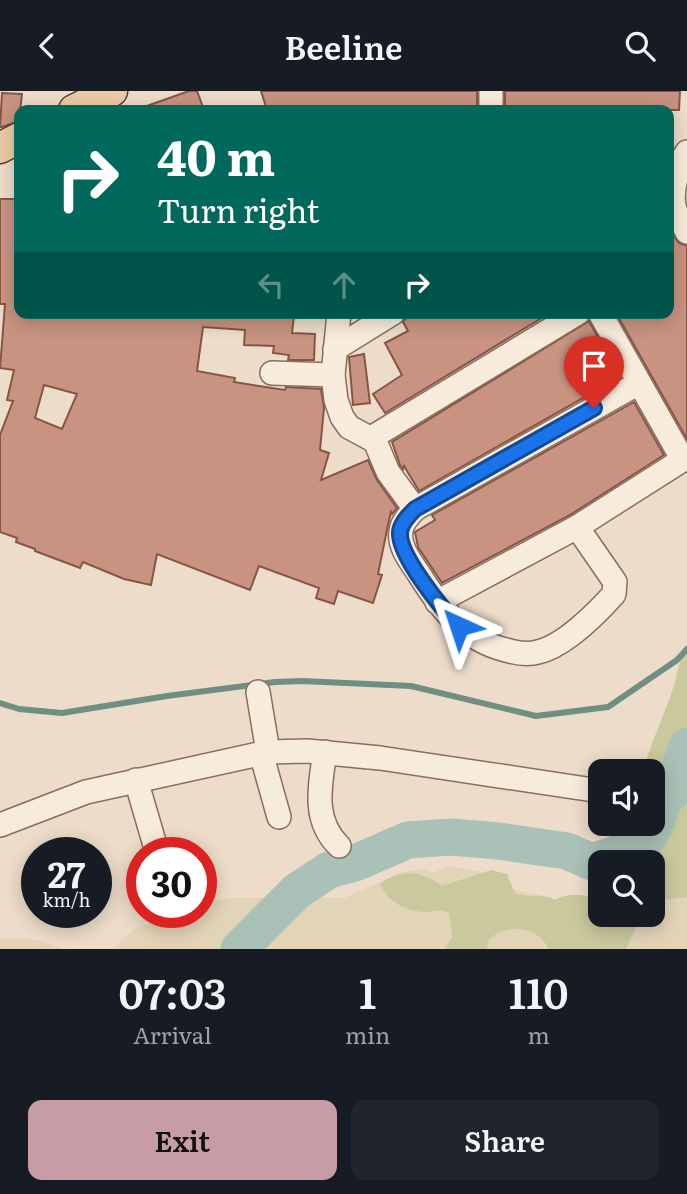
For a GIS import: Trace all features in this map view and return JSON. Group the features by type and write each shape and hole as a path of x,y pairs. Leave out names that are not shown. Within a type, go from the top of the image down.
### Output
{"main road":[{"path":"84,105 112,91"}],"street":[{"path":"687,149 677,176 674,197 674,208 687,232"},
{"path":"338,319 333,375 336,400 342,417 357,433 371,438 378,447 388,472 415,509"},
{"path":"335,349 383,319"},
{"path":"371,438 568,319"},
{"path":"437,602 577,527 685,459 603,319"},
{"path":"272,373 333,375"},
{"path":"577,527 615,582 616,588 607,602 554,646 531,653 498,649 474,638 437,602 401,541 401,529 415,509 639,383"},
{"path":"258,692 265,753 279,817"},
{"path":"324,752 318,798 328,833 339,846"},
{"path":"0,825 86,792 265,753 324,752 380,758 588,789"},
{"path":"136,780 153,837"}],"shaded area":[{"path":"687,648 687,897 665,900 665,850 596,850 611,836 665,836 665,759 647,759"},
{"path":"687,769 687,949 113,949 137,928 217,928 217,901 232,898 345,898 402,872 424,869 435,873 445,866 482,872 515,890 563,901 588,910 588,927 665,927 665,850 658,850 665,836"},
{"path":"491,870 507,874 515,893 520,895 545,896 555,900 564,896 588,897 588,927 636,927 626,949 549,949 544,941 530,931 513,929 505,930 489,939 487,949 445,949 452,937 449,913 440,910 420,912 406,908 388,896 380,884 396,875 411,873 427,877 442,886"},
{"path":"24,938 62,949 0,949 0,939"}],"building":[{"path":"189,91 197,91 202,105 149,105"},
{"path":"261,91 477,91 477,105 265,105"},
{"path":"505,91 680,91 679,110 674,110 674,105 505,105"},
{"path":"2,93 22,94 21,105 14,105 14,123 0,127"},
{"path":"0,199 14,199 14,319 294,319 292,333 315,334 314,360 288,360 289,355 273,353 274,346 244,345 245,330 203,327 197,371 235,378 234,382 285,390 286,387 321,389 324,408 320,450 329,453 321,480 368,460 377,480 397,508 392,514 391,512 378,574 382,575 373,603 338,591 334,604 316,598 319,588 259,566 250,590 157,554 151,585 124,579 83,562 80,568 35,551 16,542 17,538 0,532 0,435 13,401 7,400 14,370 0,368 5,304 0,304","holes":["44,385 77,394 62,429 35,418"]},
{"path":"674,236 679,243 687,246 687,439 619,319 674,319"},
{"path":"405,319 540,319 385,413 373,394 402,375 385,343 408,331 403,322"},
{"path":"589,321 620,377 419,491 404,466 403,469 400,465 392,442"},
{"path":"364,354 370,403 353,405 349,357"},
{"path":"634,402 664,455 570,515 442,583 418,547 415,532 435,520 432,515"}],"waterway":[{"path":"0,703 19,709 62,713 167,696 302,681 411,686 536,716 608,707 677,660 687,649"},
{"path":"239,949 297,891 329,870 355,863 408,840 451,837 498,841 567,851 592,862 633,848 647,838 655,827 661,806 671,793 687,746"}],"route":[{"path":"459,626 437,602 404,550 400,534 405,520 415,509 594,408"}]}
